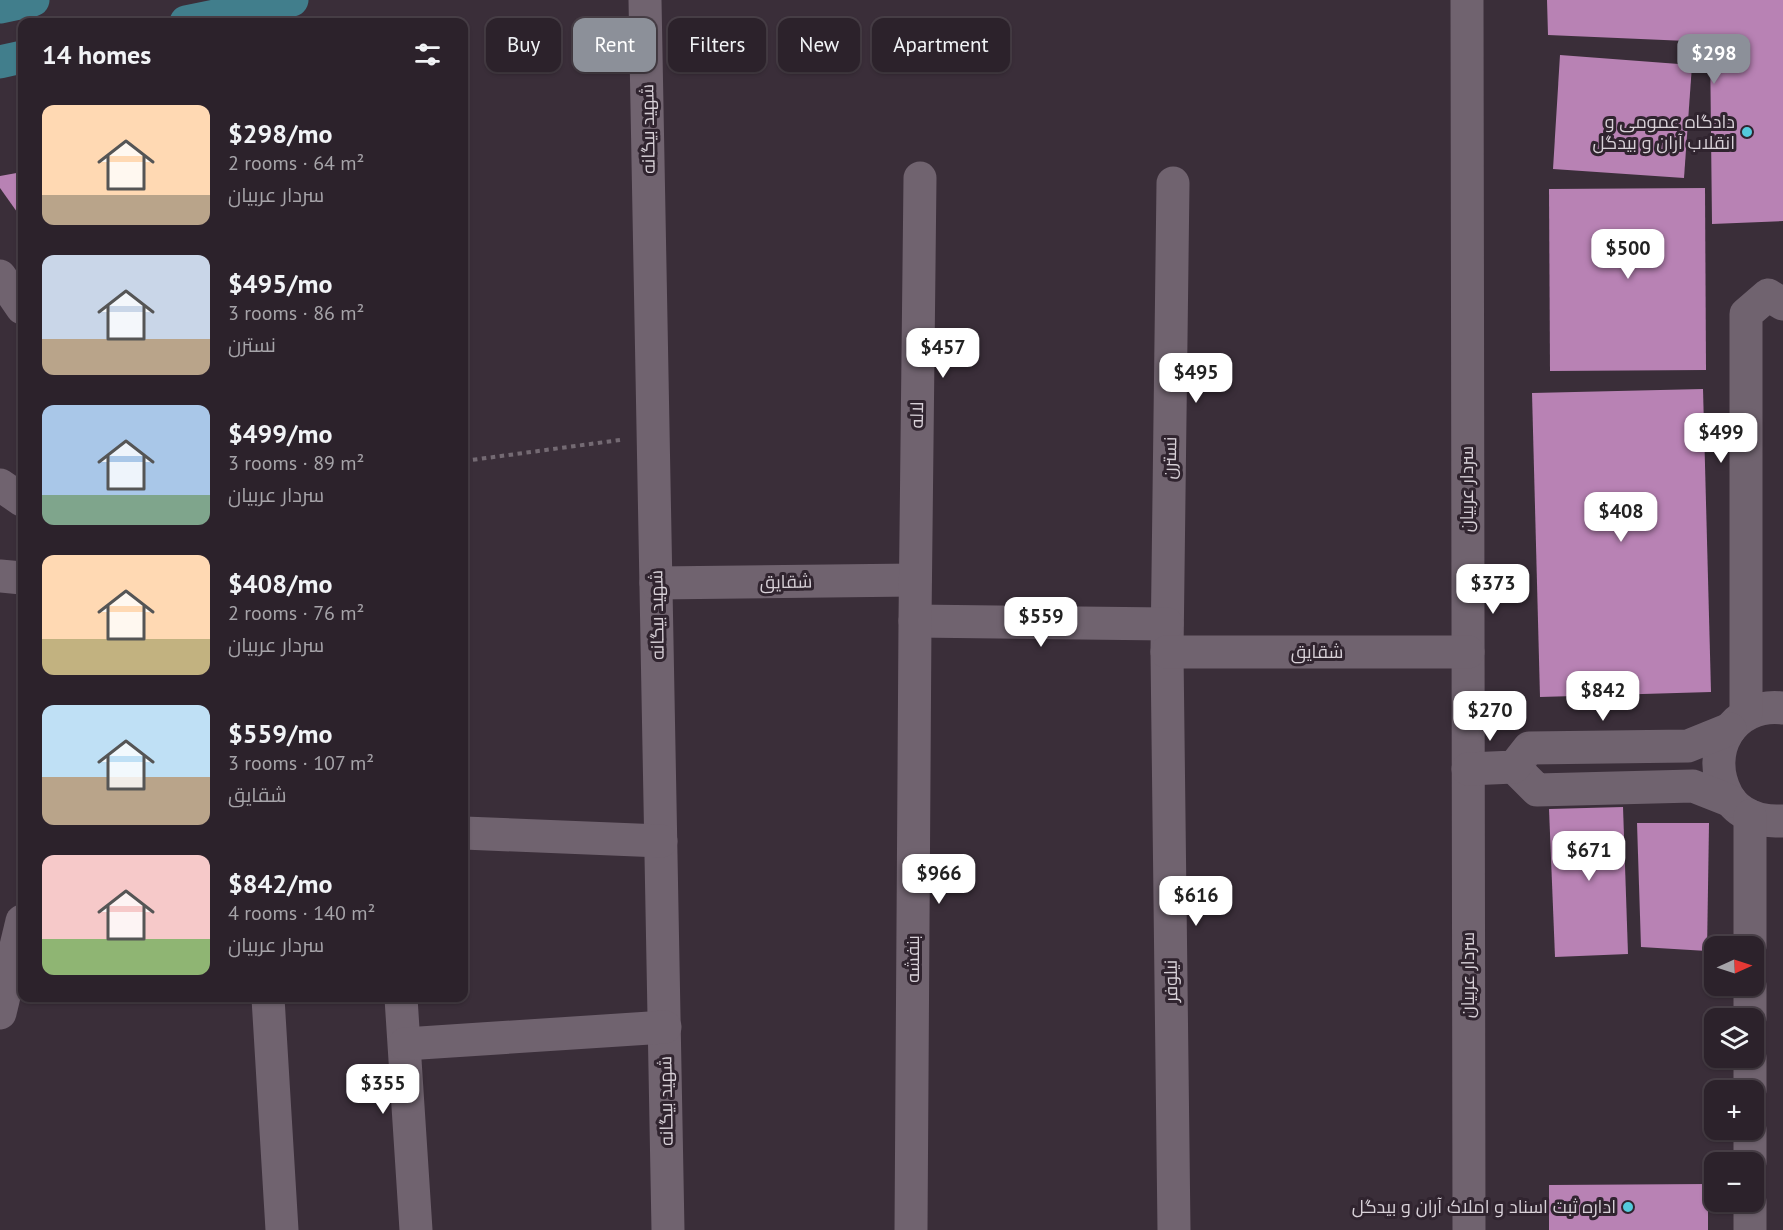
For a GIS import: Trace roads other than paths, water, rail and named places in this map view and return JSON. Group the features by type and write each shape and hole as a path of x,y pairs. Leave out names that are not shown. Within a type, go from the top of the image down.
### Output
{"main road":[{"path":"0,7 33,0"},
{"path":"216,18 282,9"},
{"path":"0,62 18,58"}],"street":[{"name":"شهید بیگانه","path":"645,0 668,1230"},
{"name":"سردار عربیان","path":"1467,0 1469,1230"},
{"name":"لاله","path":"915,580 920,178"},
{"name":"نسترن","path":"1167,638 1173,183"},
{"path":"0,276 18,302"},
{"path":"1749,936 1740,808 1721,784 1718,765 1721,746 1738,722 1746,314 1767,295 1783,304"},
{"path":"0,485 18,497"},
{"path":"0,576 18,578"},
{"name":"شقایق","path":"657,583 915,580"},
{"name":"بنفشه","path":"911,1230 915,580"},
{"name":"شقایق","path":"915,621 1167,638 1468,652"},
{"name":"نیلوفر","path":"1167,638 1174,1230"},
{"path":"1514,767 1529,748 1688,747 1757,710 1769,707 1783,708"},
{"path":"1468,769 1514,767 1537,790 1693,786 1766,821 1783,821"},
{"path":"468,833 661,841"},
{"path":"0,1013 18,938"},
{"path":"268,1002 282,1230"},
{"path":"401,1002 416,1230"},
{"path":"405,1044 665,1027"},
{"path":"1750,1212 1750,1230"}],"place":[{"name":"دادگاه عمومی و انقلاب آران و بیدگل","path":"1747,132"},
{"name":"اداره ثبت اسناد و املاک آران و بیدگل","path":"1628,1207"}]}
